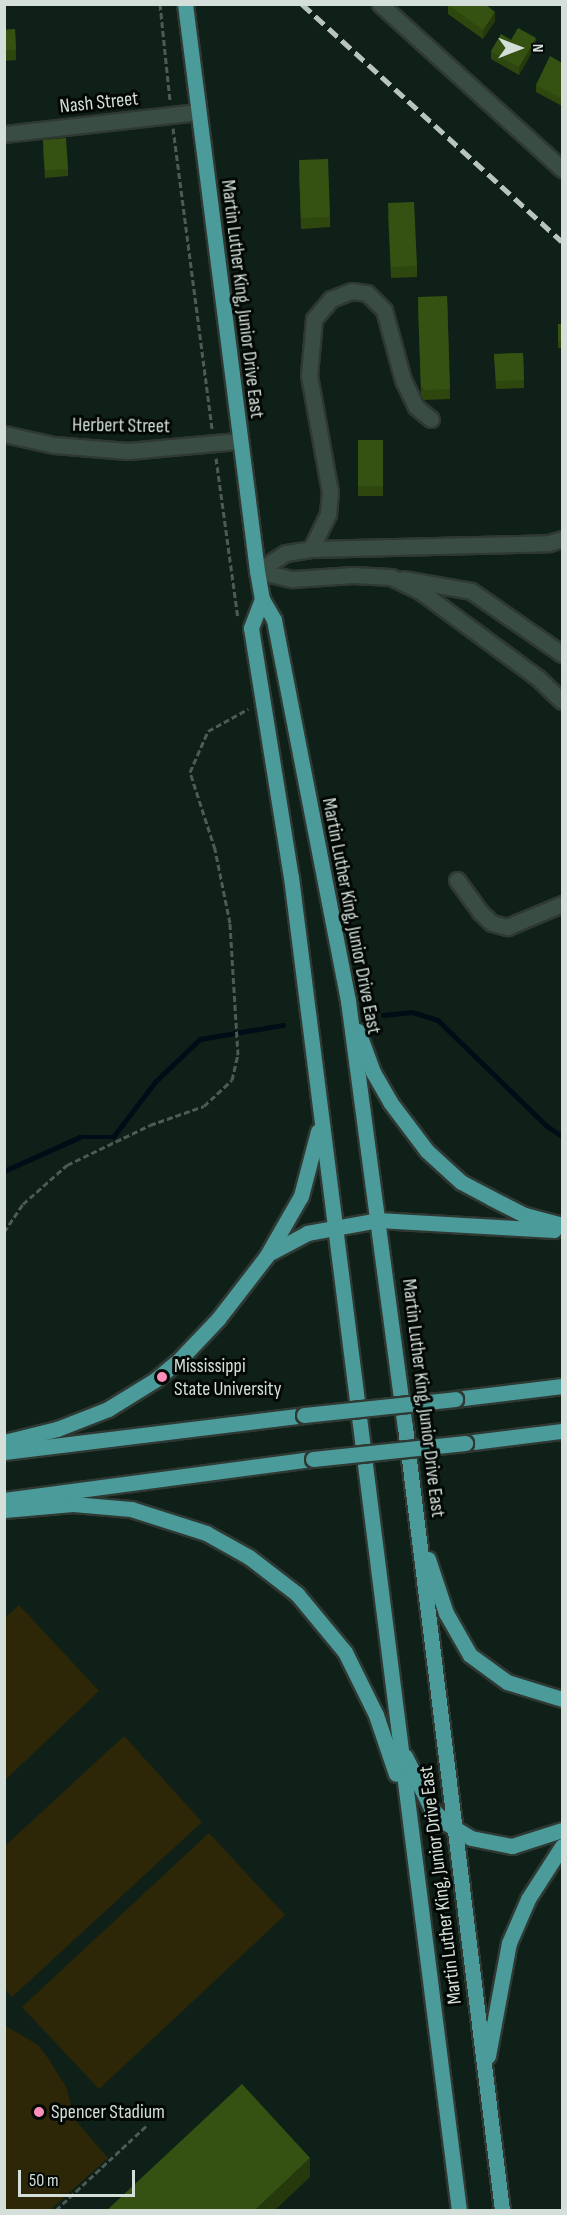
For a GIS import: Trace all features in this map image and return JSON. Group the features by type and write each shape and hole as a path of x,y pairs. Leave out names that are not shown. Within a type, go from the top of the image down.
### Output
{"main road":[{"name":"Martin Luther King, Junior Drive East","path":"185,4 238,441 257,571 262,598 274,620 348,1001 419,1533 502,2211"},
{"name":"Martin Luther King, Junior Drive East","path":"262,598 251,628 291,877 405,1800 459,2211"},
{"path":"348,1001 373,1072 400,1119 427,1151 460,1182 525,1215 562,1225"},
{"path":"4,1442 83,1420 155,1380 203,1336 266,1257 301,1196 321,1119"},
{"path":"266,1257 307,1233 336,1230 378,1220 562,1230"},
{"path":"4,1452 562,1386"},
{"path":"4,1500 313,1459 562,1431"},
{"path":"516,1437 562,1440"},
{"path":"4,1510 74,1504 131,1509 206,1533 275,1575 324,1623 345,1652 376,1715 405,1800"},
{"path":"419,1533 446,1613 470,1655 507,1683 562,1699"},
{"path":"399,1745 431,1808 456,1830 490,1845 512,1846 562,1830"},
{"path":"485,2077 509,1943 528,1899 562,1846"}],"street":[{"path":"380,4 562,169"},
{"name":"Nash Street","path":"4,134 197,112"},
{"path":"312,549 328,514 330,492 309,375 314,319 331,299 352,291 367,293 384,310 403,380 416,407 431,419"},
{"name":"Herbert Street","path":"4,434 54,445 128,451 238,441"},
{"path":"257,571 286,553 312,549 549,543 562,539"},
{"path":"257,571 293,579 353,575 437,582 471,591 562,654"},
{"path":"391,578 429,598 538,678 562,701"},
{"path":"458,880 480,912 499,925 507,927 537,917 562,903"}],"path":[{"path":"160,6 214,444 240,627"},
{"path":"4,1232 24,1204 68,1165 150,1125 204,1106 232,1080 237,1048 231,923 215,849 190,772 208,731 251,708"},
{"path":"57,2211 147,2125"}],"shaded area":[{"path":"19,1605 99,1691 5,1780 5,1618"},
{"path":"124,1736 202,1822 12,1997 5,1989 5,1846"},
{"path":"209,1833 285,1915 99,2089 22,2007"},
{"name":"Spencer Stadium","path":"4,2025 38,2045 66,2087 76,2121 108,2158 50,2210 5,2210"}],"building":[{"path":"448,4 485,4 495,12 483,30"},
{"path":"518,28 536,38 519,67 491,51 501,34 511,40"},
{"path":"15,29 16,50 4,50 4,30"},
{"path":"550,56 562,63 562,99 536,85"},
{"path":"66,138 68,169 45,170 43,140"},
{"path":"328,159 330,217 301,218 299,160"},
{"path":"414,202 417,266 391,267 388,203"},
{"path":"447,296 450,389 424,390 421,385 418,297"},
{"path":"558,324 562,324 562,341 558,341"},
{"path":"523,353 524,380 496,381 494,354"},
{"path":"358,440 383,440 383,486 358,486"},
{"path":"242,2084 310,2158 254,2211 106,2211"}],"waterway":[{"path":"383,1015 412,1012 438,1020 547,1126 562,1136"},
{"path":"4,1171 80,1137 113,1137 155,1082 200,1039 283,1025"}],"railway":[{"path":"302,4 562,241"}],"place":[{"name":"Mississippi State University","path":"162,1377"},
{"name":"Spencer Stadium","path":"39,2112"}]}
